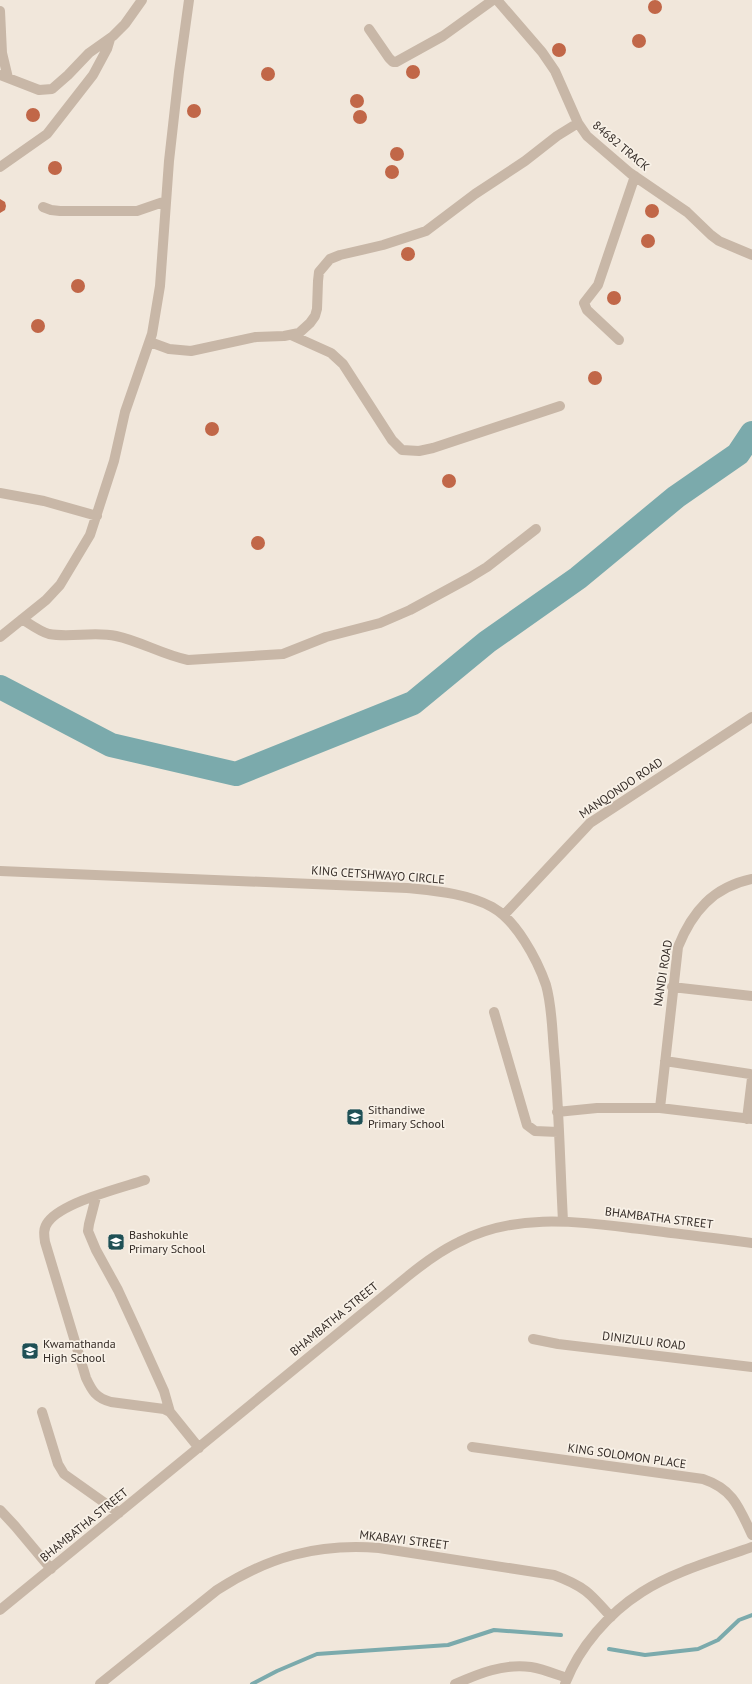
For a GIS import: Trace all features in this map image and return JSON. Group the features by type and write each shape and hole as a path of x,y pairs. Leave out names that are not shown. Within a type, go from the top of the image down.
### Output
{"street":[{"path":"0,11 4,76 40,90 52,89 89,53 110,39 125,24 142,0"},
{"path":"369,29 389,58 393,62 396,62 443,36 493,0"},
{"name":"84682 TRACK","path":"497,0 542,52 567,96 578,123 588,136 635,176 678,205 711,236 752,255"},
{"path":"0,637 46,600 60,585 90,535 114,461 125,412 150,342 160,286 166,201 187,2"},
{"path":"0,167 47,134 94,75 107,49 110,39"},
{"path":"150,342 169,349 191,351 256,337 291,335 303,330 315,316 318,309 319,272 330,259 340,255 383,245 426,231 475,194 525,161 557,136 578,123"},
{"path":"619,340 585,308 584,303 598,285 635,176"},
{"path":"43,207 60,211 137,211 166,201"},
{"path":"291,335 337,357 392,440 402,450 419,451 433,448 560,406"},
{"path":"0,493 44,501 97,516"},
{"path":"22,619 48,633 58,635 100,634 117,636 174,657 188,660 284,654 326,637 380,623 410,610 481,571 536,529"},
{"name":"MANQONDO ROAD","path":"504,915 590,823 752,717"},
{"name":"KING CETSHWAYO CIRCLE","path":"0,871 406,888 449,893 478,900 492,907 504,915 530,951 546,986 550,1004 558,1112 563,1221"},
{"name":"NANDI ROAD","path":"660,1108 672,987 678,947 686,928 695,914 718,892 752,879"},
{"path":"672,987 752,996"},
{"path":"494,1012 527,1125 535,1131 558,1132"},
{"path":"558,1112 597,1108 660,1108 749,1119 752,1078 748,1072 665,1061"},
{"path":"145,1180 79,1203 56,1214 48,1221 44,1235 86,1378 91,1389 96,1396 102,1400 152,1407 170,1412"},
{"path":"96,1197 88,1231 96,1250 118,1290 164,1391 170,1412 199,1448"},
{"name":"BHAMBATHA STREET","path":"0,1610 434,1256 459,1241 491,1230 528,1222 563,1221 752,1243"},
{"name":"DINIZULU ROAD","path":"533,1339 558,1344 752,1367"},
{"path":"42,1412 58,1464 64,1474 119,1513"},
{"name":"KING SOLOMON PLACE","path":"472,1447 703,1479 715,1484 730,1494 752,1535"},
{"path":"0,1510 51,1569"},
{"name":"MKABAYI STREET","path":"100,1684 217,1590 236,1577 287,1556 312,1550 358,1547 379,1548 554,1575 575,1583 587,1590 611,1616"},
{"path":"455,1684 485,1672 502,1668 518,1667 543,1670 566,1681 580,1654 592,1638 611,1616 638,1595 660,1583 752,1547"}],"building":[{"path":"655,0 660,2 662,7 660,12 655,14 650,12 648,7 650,2"},
{"path":"639,34 644,36 646,41 644,46 639,48 634,46 632,41 634,36"},
{"path":"559,43 564,45 566,50 564,55 559,57 554,55 552,50 554,45"},
{"path":"413,65 418,67 420,72 418,77 413,79 408,77 406,72 408,67"},
{"path":"268,67 273,69 275,74 273,79 268,81 263,79 261,74 263,69"},
{"path":"357,94 362,96 364,101 362,106 357,108 352,106 350,101 352,96"},
{"path":"194,104 199,106 201,111 199,116 194,118 189,116 187,111 189,106"},
{"path":"33,108 38,110 40,115 38,120 33,122 28,120 26,115 28,110"},
{"path":"360,110 365,112 367,117 365,122 360,124 355,122 353,117 355,112"},
{"path":"397,147 402,149 404,154 402,159 397,161 392,159 390,154 392,149"},
{"path":"55,161 60,163 62,168 60,173 55,175 50,173 48,168 50,163"},
{"path":"392,165 397,167 399,172 397,177 392,179 387,177 385,172 387,167"},
{"path":"0,199 5,202 6,206 5,210 0,213"},
{"path":"652,204 657,206 659,211 657,216 652,218 647,216 645,211 647,206"},
{"path":"648,234 653,236 655,241 653,246 648,248 643,246 641,241 643,236"},
{"path":"408,247 413,249 415,254 413,259 408,261 403,259 401,254 403,249"},
{"path":"78,279 83,281 85,286 83,291 78,293 73,291 71,286 73,281"},
{"path":"614,291 619,293 621,298 619,303 614,305 609,303 607,298 609,293"},
{"path":"38,319 43,321 45,326 43,331 38,333 33,331 31,326 33,321"},
{"path":"595,371 600,373 602,378 600,383 595,385 590,383 588,378 590,373"},
{"path":"212,422 217,424 219,429 217,434 212,436 207,434 205,429 207,424"},
{"path":"449,474 454,476 456,481 454,486 449,488 444,486 442,481 444,476"},
{"path":"258,536 263,538 265,543 263,548 258,550 253,548 251,543 253,538"}],"waterway":[{"path":"0,687 111,745 236,774 413,703 487,642 578,578 676,497 738,454 752,433"},
{"path":"609,1649 645,1655 698,1649 718,1640 739,1620 752,1615"},
{"path":"252,1684 277,1671 317,1654 448,1645 494,1630 561,1635"}],"place":[{"name":"Sithandiwe Primary School","path":"355,1117"},
{"name":"Bashokuhle Primary School","path":"116,1242"},
{"name":"Kwamathanda High School","path":"30,1351"}]}
